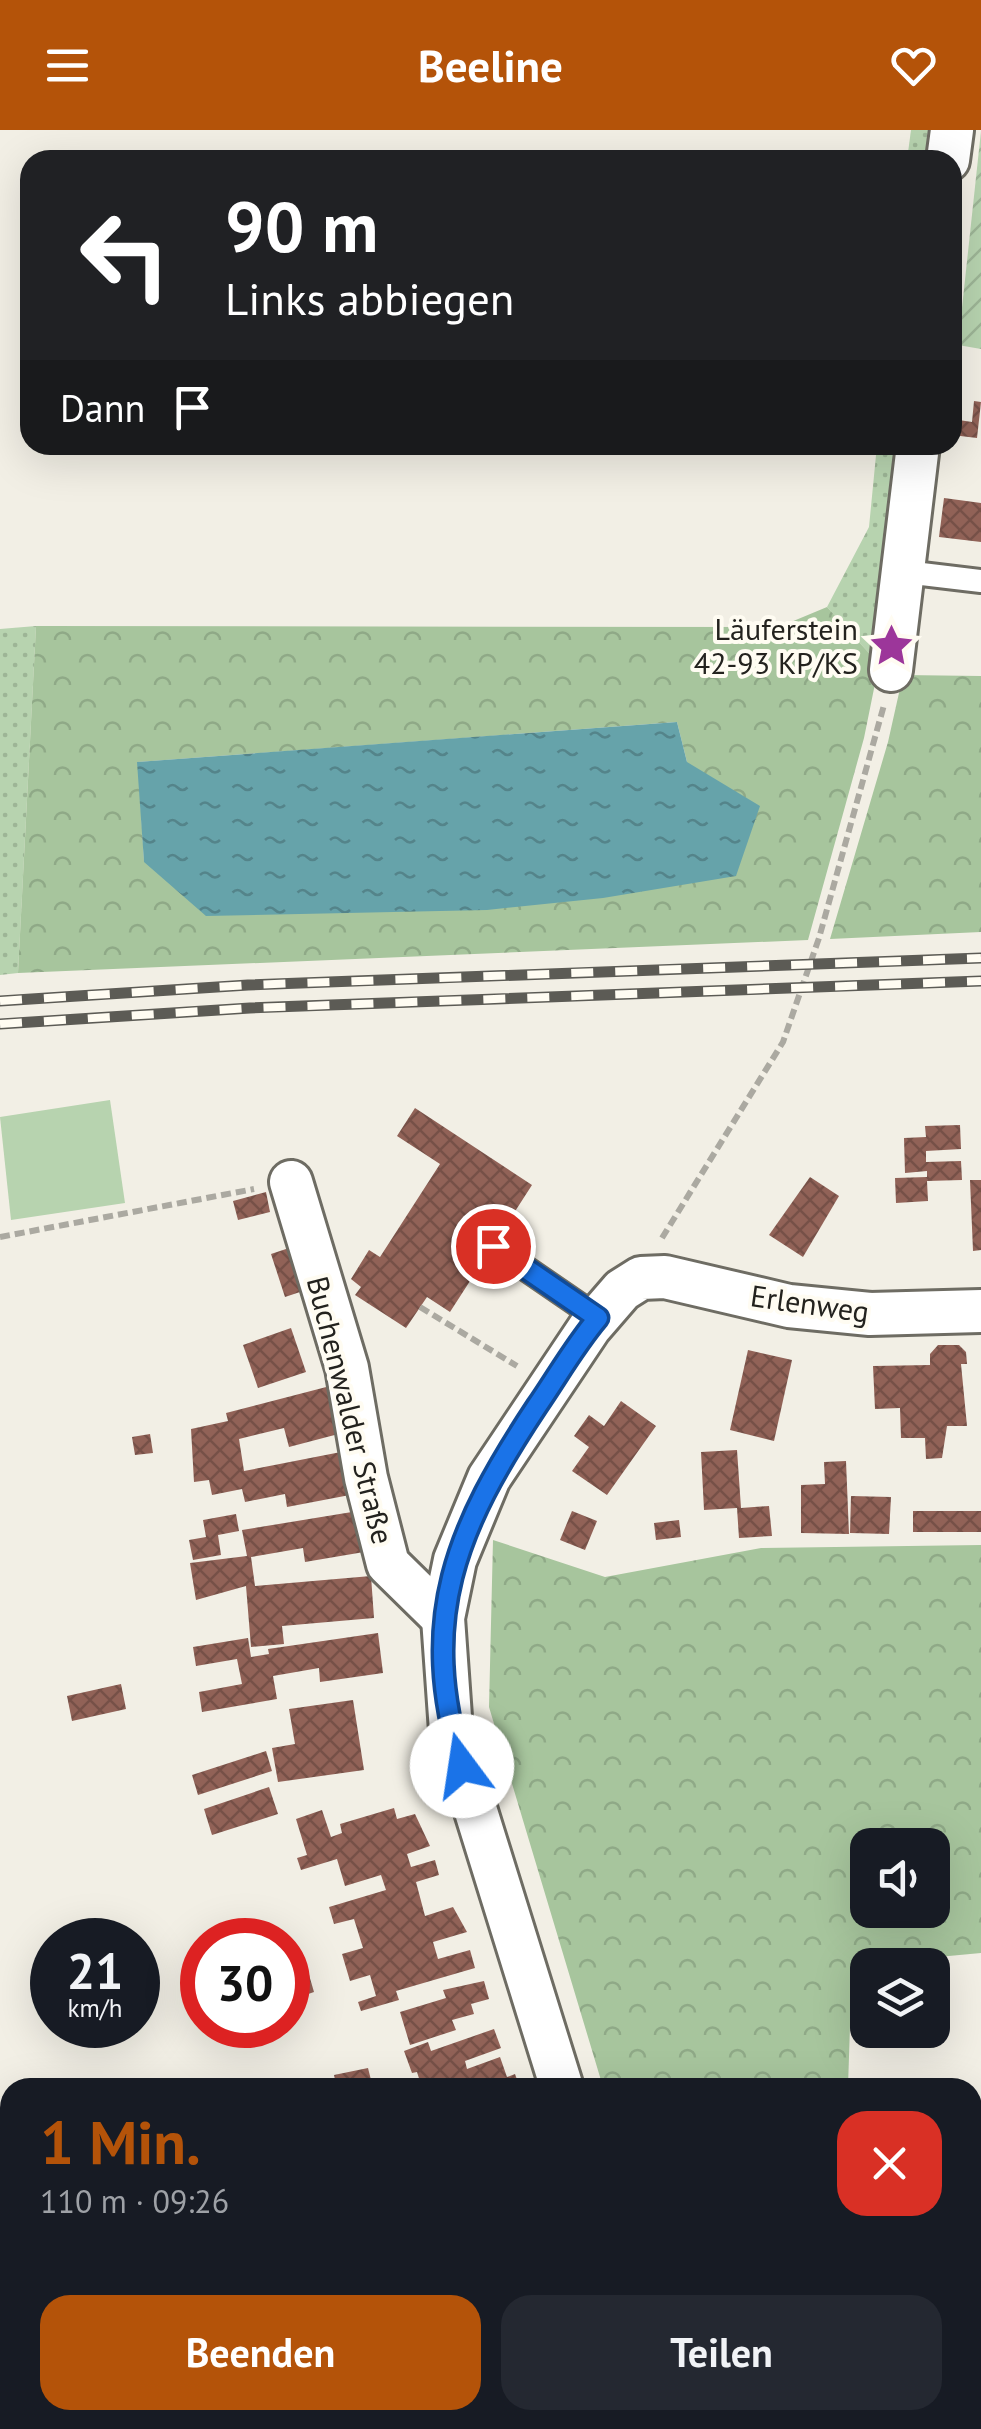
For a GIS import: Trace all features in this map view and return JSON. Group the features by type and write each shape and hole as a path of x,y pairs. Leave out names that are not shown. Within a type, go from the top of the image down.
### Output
{"street":[{"path":"891,670 917,455"},
{"name":"Buchenwalder Straße","path":"291,1182 347,1368 366,1478 388,1564 443,1618"},
{"name":"Erlenweg","path":"642,1278 665,1277 790,1306 870,1314 981,1311"},
{"path":"559,2078 451,1731 443,1618 455,1560 489,1478 598,1318 622,1290 642,1278"}],"lane":[{"path":"905,572 981,580"},
{"path":"493,1246 598,1318"}],"path":[{"path":"642,1278 782,1042 814,954 876,742 891,670"},
{"path":"0,1237 291,1182"},
{"path":"420,1308 551,1386"}],"green space":[{"path":"911,130 937,130 934,150 908,150"},
{"path":"981,131 981,349 962,346 962,308"},
{"path":"876,455 904,455 879,664 827,607 869,527"},
{"path":"827,607 879,664 864,738 808,940 18,973 36,626 779,627","holes":["677,722 687,762 144,861 138,762"]},
{"path":"36,626 18,973 0,975 0,629"},
{"path":"903,675 981,676 981,932 830,939 888,742"},
{"path":"110,1100 125,1203 11,1220 0,1117"},
{"path":"493,1540 605,1577 761,1548 981,1545 981,1953 950,1956 950,1948 850,1948 848,2078 600,2078 489,1707"}],"water":[{"path":"677,722 687,762 760,806 736,876 603,898 487,910 206,916 144,862 137,762"}],"building":[{"path":"974,401 981,402 977,438 962,436 962,420 972,422"},
{"path":"944,498 981,503 981,542 939,537"},
{"path":"415,1108 532,1185 450,1312 427,1297 406,1328 355,1295 361,1287 351,1279 369,1250 380,1257 440,1164 397,1136"},
{"path":"960,1125 961,1149 926,1151 926,1162 961,1161 962,1180 927,1181 928,1201 896,1203 895,1178 927,1177 927,1171 905,1173 904,1138 926,1137 925,1126"},
{"path":"810,1177 839,1196 803,1257 769,1235"},
{"path":"970,1180 981,1180 981,1250 973,1251"},
{"path":"266,1192 270,1212 238,1220 233,1201"},
{"path":"292,1247 306,1290 285,1297 271,1254"},
{"path":"291,1328 306,1372 258,1388 243,1345"},
{"path":"938,1345 959,1345 966,1352 967,1364 961,1364 967,1426 947,1426 942,1458 926,1459 925,1438 901,1438 900,1408 875,1409 873,1366 930,1365 930,1354"},
{"path":"748,1350 792,1360 774,1441 730,1430"},
{"path":"334,1385 346,1432 289,1447 284,1428 239,1439 244,1471 346,1451 355,1494 287,1507 285,1494 245,1502 242,1489 212,1495 209,1480 194,1482 191,1429 228,1421 226,1413"},
{"path":"621,1401 656,1426 607,1495 572,1471 589,1447 574,1436 589,1415 604,1426"},
{"path":"150,1434 153,1453 135,1455 132,1437"},
{"path":"737,1450 741,1508 769,1506 772,1536 739,1538 737,1508 704,1510 701,1452"},
{"path":"846,1461 849,1534 801,1533 801,1485 825,1484 824,1462"},
{"path":"851,1496 891,1497 889,1534 850,1533"},
{"path":"358,1511 364,1552 305,1562 303,1548 251,1557 255,1586 371,1576 374,1618 282,1626 284,1644 251,1647 246,1586 196,1600 190,1563 247,1556 242,1530"},
{"path":"572,1511 597,1521 585,1550 560,1540"},
{"path":"913,1511 981,1511 981,1532 913,1532"},
{"path":"236,1514 239,1531 218,1535 221,1555 193,1560 189,1540 206,1537 203,1520"},
{"path":"679,1520 681,1537 656,1540 654,1523"},
{"path":"378,1633 383,1673 320,1682 319,1668 273,1676 277,1699 202,1712 199,1692 242,1684 237,1659 196,1666 193,1647 248,1638 251,1657 269,1654 268,1649"},
{"path":"121,1684 126,1709 72,1721 67,1696"},
{"path":"353,1700 364,1770 278,1782 272,1748 295,1744 289,1709"},
{"path":"266,1751 272,1771 198,1795 192,1775"},
{"path":"269,1787 278,1814 212,1835 204,1809"},
{"path":"394,1808 397,1819 415,1814 430,1846 407,1854 411,1867 435,1860 439,1875 416,1882 425,1916 453,1907 467,1932 433,1942 438,1959 470,1950 475,1968 396,1991 399,2000 361,2011 358,2002 376,1996 370,1975 350,1981 342,1954 363,1948 354,1919 334,1924 329,1907 386,1890 381,1875 345,1886 337,1859 301,1870 297,1858 307,1855 296,1819 322,1810 331,1837 342,1833 340,1824"},
{"path":"484,1981 489,1999 471,2004 474,2014 452,2020 456,2030 410,2045 400,2012 446,1998 443,1990"},
{"path":"494,2029 501,2048 465,2061 467,2069 500,2057 507,2077 515,2074 516,2078 419,2078 417,2072 412,2073 404,2051 428,2042 431,2051"},
{"path":"368,2068 370,2078 335,2078 334,2075"}],"railway":[{"path":"0,1001 248,985 981,958"},
{"path":"0,1024 250,1008 981,981"}],"place":[{"name":"Läuferstein 42-93 KP/KS","path":"891,645"}],"route":[{"path":"462,1766 451,1731 443,1618 455,1560 489,1478 598,1318 493,1246"}]}
